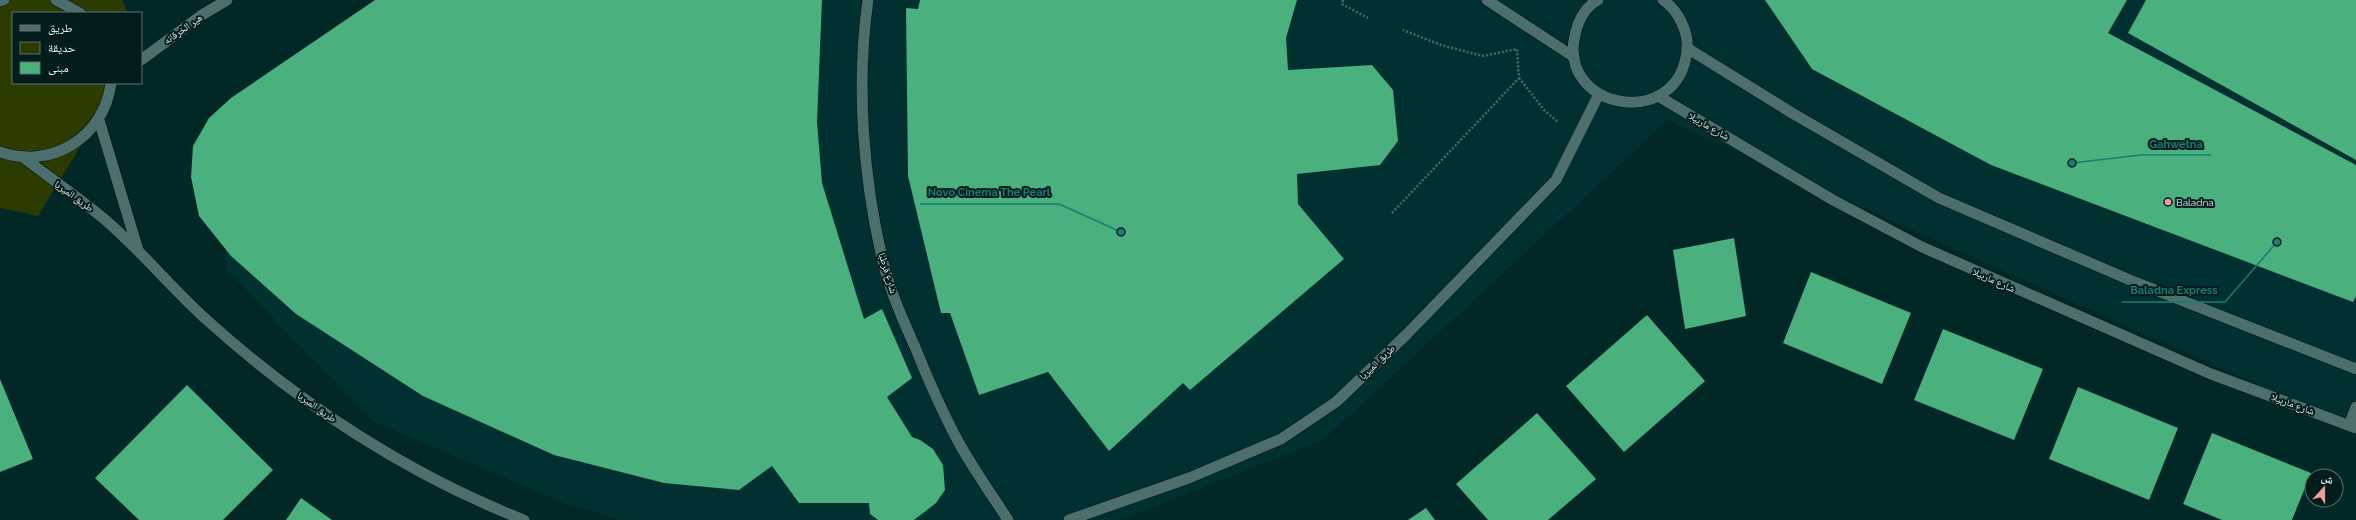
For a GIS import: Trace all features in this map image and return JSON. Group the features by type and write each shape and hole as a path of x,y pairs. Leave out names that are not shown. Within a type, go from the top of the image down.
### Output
{"street":[{"path":"0,1 4,0"},
{"path":"56,0 78,12"},
{"name":"هير الخرقانه","path":"142,59 202,15 227,0"},
{"name":"شارع قرطبا","path":"868,0 865,21 863,106 870,199 884,263 902,318 959,443 1008,520"},
{"path":"1487,0 1574,57"},
{"path":"1598,0 1584,13 1576,27 1573,42 1574,57 1579,71 1588,84 1599,94 1613,100 1628,103 1643,102 1658,96 1670,88 1679,76 1685,63 1687,48 1682,25 1677,15 1665,1"},
{"path":"1687,48 1792,113 1939,198 2130,280 2356,369"},
{"path":"0,152 24,158 53,155 67,149 85,136 99,120 109,96 112,84"},
{"name":"طريق الميريا","path":"1069,520 1189,478 1281,440 1336,402 1406,334 1556,180 1599,94"},
{"name":"شارع ماربيلا","path":"1658,96 1833,200 1922,247 2211,374 2352,426 2356,407"},
{"name":"طريق الميريا","path":"99,120 139,252"},
{"name":"طريق الميريا","path":"24,158 102,217 208,321 298,394 346,427 408,465 491,507 524,520"}],"path":[{"path":"1343,0 1342,4 1368,18"},
{"path":"1404,30 1441,45 1483,56 1517,49 1519,78 1544,111 1577,138"},
{"path":"1392,213 1519,78"}],"shaded area":[{"path":"407,0 2356,0 2356,429 1668,120 1323,440 1120,520 621,520 564,503 373,421 226,269 218,133"}],"green space":[{"path":"0,0 122,0 128,12 12,12 12,84 118,84 38,216 0,208"}],"building":[{"path":"375,0 822,0 817,122 822,183 864,319 882,309 912,378 887,397 912,437 920,440 933,449 943,465 945,490 936,503 914,520 878,520 870,514 869,503 799,503 772,466 739,490 664,483 554,455 423,396 296,314 231,256 199,216 191,177 193,146 209,118 231,98"},
{"path":"920,0 1297,0 1286,38 1288,70 1372,65 1393,90 1398,141 1380,165 1297,174 1298,204 1344,259 1190,390 1183,383 1109,451 1048,372 979,395 950,313 941,313 908,176 906,8 918,9"},
{"path":"1765,0 2127,0 2108,33 2356,165 2356,296 2353,302 1991,165 1812,69"},
{"path":"2146,0 2356,0 2356,160 2128,33"},
{"path":"1734,238 1746,316 1685,329 1673,250"},
{"path":"1811,272 1911,313 1882,384 1783,343"},
{"path":"1647,315 1705,381 1624,452 1566,386"},
{"path":"1943,329 2043,369 2014,440 1914,400"},
{"path":"0,379 33,459 0,472"},
{"path":"187,385 273,470 223,520 139,520 95,478"},
{"path":"2078,387 2178,428 2149,500 2049,459"},
{"path":"1537,413 1596,479 1548,520 1488,520 1456,484"},
{"path":"2212,433 2304,470 2304,490 2292,520 2222,520 2183,504"},
{"path":"301,498 332,520 286,520"},
{"path":"1426,508 1435,520 1408,520"}],"place":[{"name":"Gahwetna","path":"2072,163"},
{"name":"Baladna","path":"2168,202"},
{"name":"Novo Cinema The Pearl","path":"1121,232"},
{"name":"Baladna Express","path":"2277,242"}]}
